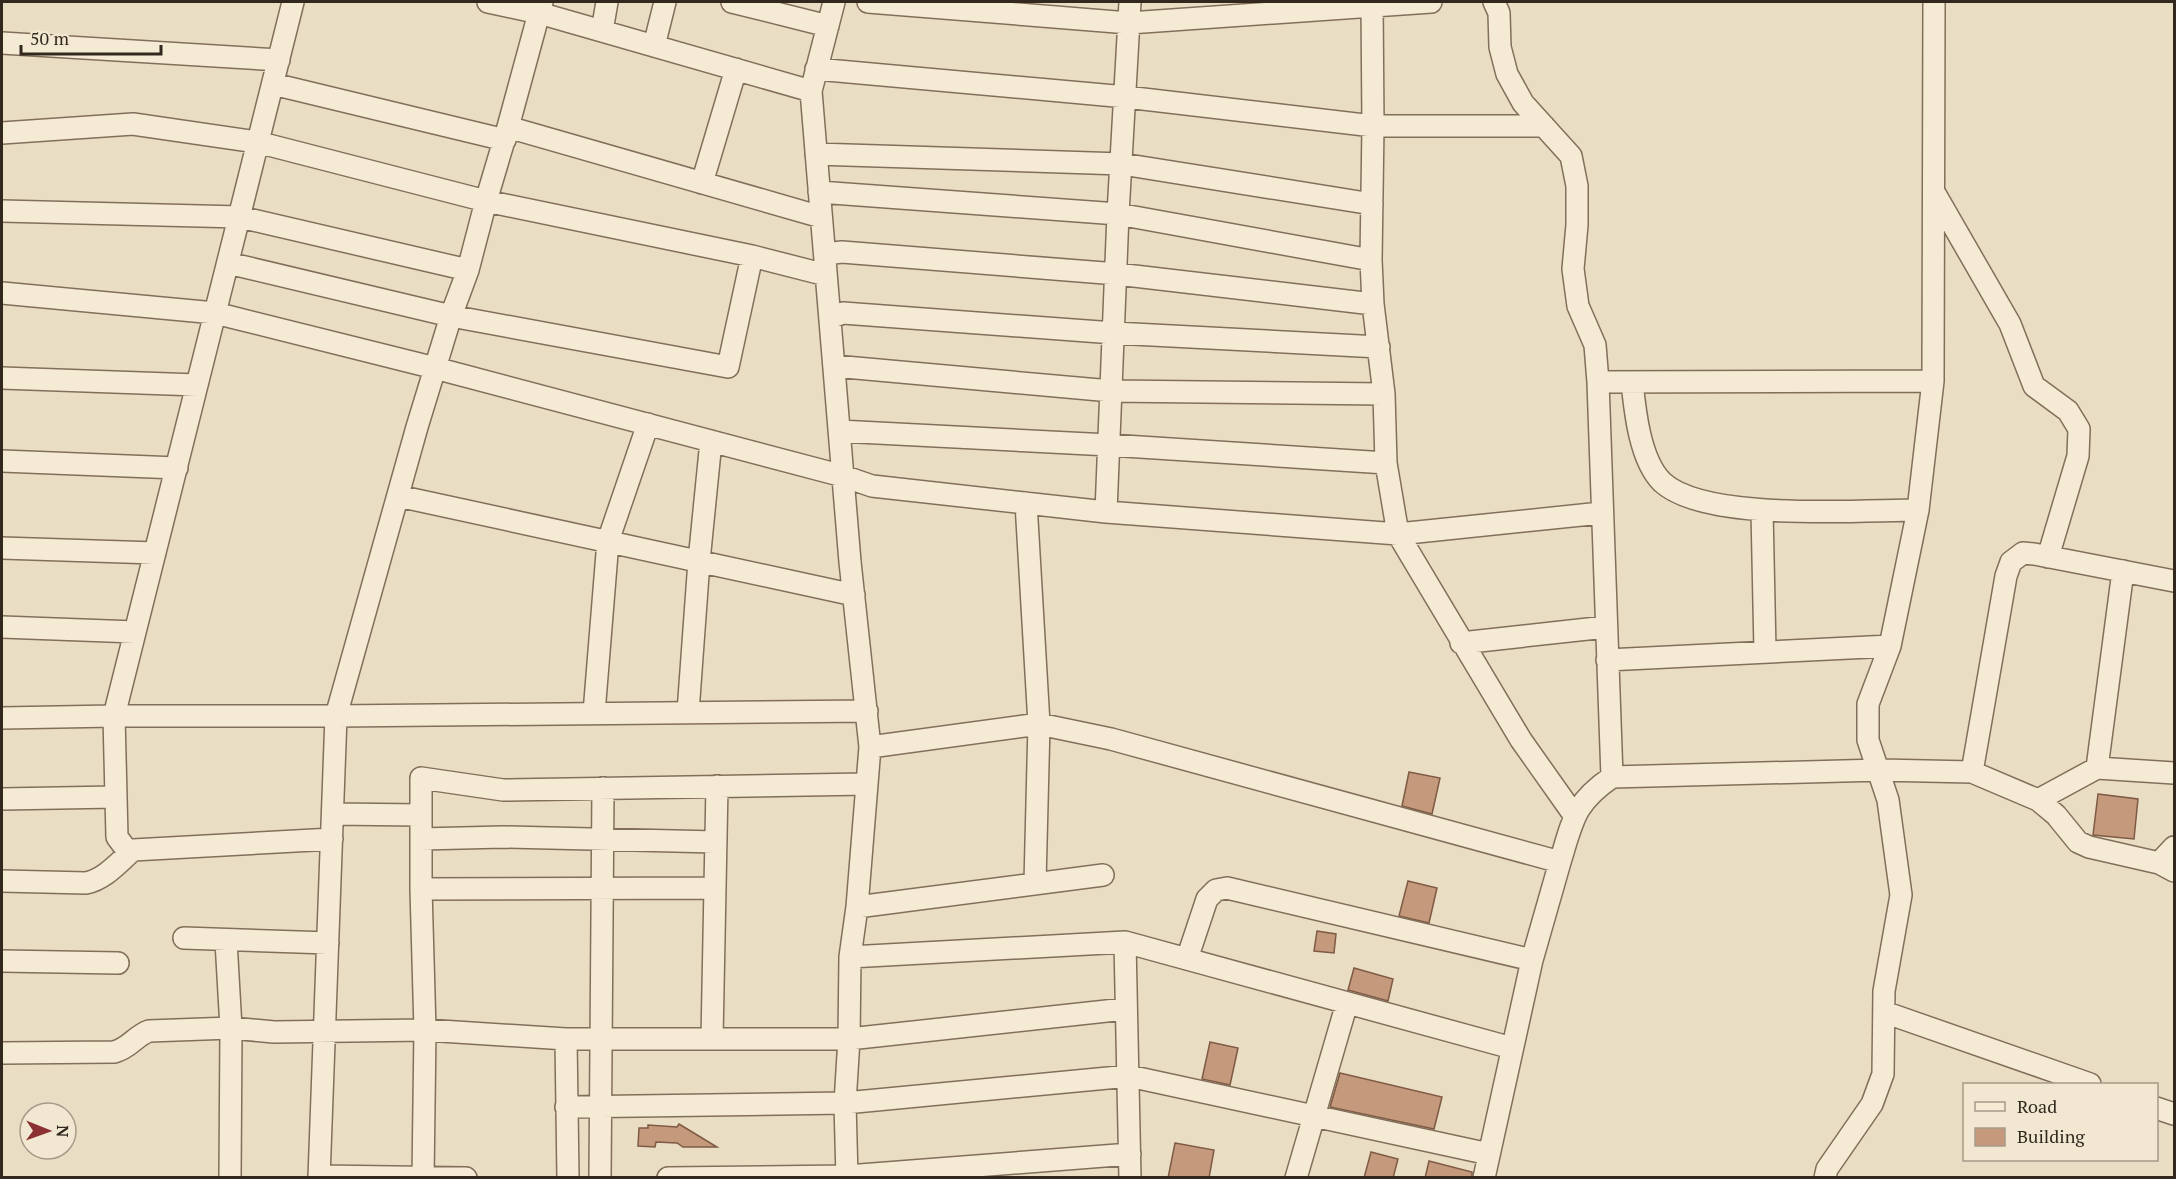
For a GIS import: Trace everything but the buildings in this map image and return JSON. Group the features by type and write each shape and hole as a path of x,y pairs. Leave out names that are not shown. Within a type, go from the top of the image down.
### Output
{"street":[{"path":"293,2 114,716 115,797 117,837 126,849 332,839"},
{"path":"488,2 540,7 602,31 811,91"},
{"path":"602,31 607,2"},
{"path":"654,46 664,2"},
{"path":"732,2 828,26"},
{"path":"834,2 811,91 843,476 870,747 858,907 850,957 849,1039 845,1103 847,1177"},
{"path":"868,2 1129,23 1372,4 1431,2"},
{"path":"1106,512 1118,214 1130,2"},
{"path":"1494,2 1499,13 1500,47 1507,74 1523,103 1571,156 1577,186 1577,225 1573,269 1578,306 1595,345 1598,382 1612,777"},
{"path":"1825,1178 1827,1169 1872,1104 1878,1090 1884,1056 1885,982 1902,895 1888,800 1880,770 1871,754 1868,740 1868,704 1890,645 1917,510 1933,381 1934,2"},
{"path":"1372,4 1374,126 1371,260 1373,304 1384,394 1386,463 1398,534 1521,740 1574,815"},
{"path":"466,1178 319,1177 336,716 435,368 468,270 540,7"},
{"path":"2,43 279,60"},
{"path":"702,183 736,69"},
{"path":"816,69 1126,97 1374,126 1544,126"},
{"path":"273,84 507,134 702,183 822,217"},
{"path":"2,133 133,124 257,142 486,201 752,256 825,265 842,252 1117,274 1373,304"},
{"path":"816,154 1122,164 1372,204"},
{"path":"819,192 1118,214 1371,260"},
{"path":"1934,192 2010,324 2034,386 2068,411 2079,429 2078,456 2048,557"},
{"path":"2,211 240,216 468,270"},
{"path":"228,263 451,316 728,367 752,256"},
{"path":"2,293 216,313 648,424 843,476 872,486 1106,512 1398,534 1601,513"},
{"path":"830,318 843,313 1114,333 1379,347"},
{"path":"834,366 1111,392 1384,394"},
{"path":"2,378 198,385"},
{"path":"1598,382 1933,381"},
{"path":"1632,382 1642,443 1652,467 1661,481 1684,496 1762,511 1917,510"},
{"path":"594,713 608,541 648,424"},
{"path":"839,431 1386,463"},
{"path":"688,712 699,561 711,441"},
{"path":"2,461 177,468"},
{"path":"398,496 854,595"},
{"path":"1026,503 1039,724 1035,883"},
{"path":"1762,511 1765,651"},
{"path":"2,548 155,553"},
{"path":"1972,772 2012,562 2023,553 2175,581"},
{"path":"2097,768 2123,571"},
{"path":"2,627 135,633"},
{"path":"1461,643 1606,627"},
{"path":"1607,660 1890,645"},
{"path":"2,718 867,711"},
{"path":"870,747 1039,724 1110,739 1560,862"},
{"path":"2038,800 2097,768 2175,773"},
{"path":"1484,1178 1532,960 1574,815 1596,788 1612,777 1880,770 1972,772 2038,800 2056,815 2078,842 2089,848 2167,867 2175,847"},
{"path":"423,1177 426,1030 421,889 421,778 502,790 866,784"},
{"path":"712,1039 717,786"},
{"path":"600,1178 603,788"},
{"path":"2,800 115,797"},
{"path":"333,814 421,814"},
{"path":"421,839 503,837 716,842"},
{"path":"2,881 95,881 133,850"},
{"path":"858,907 1102,875"},
{"path":"421,889 715,888"},
{"path":"1187,959 1207,899 1216,890 1227,888 1532,960"},
{"path":"184,938 328,943"},
{"path":"226,941 231,1028 230,1178"},
{"path":"850,957 1125,942 1512,1048"},
{"path":"1125,942 1130,1178"},
{"path":"2,961 118,963"},
{"path":"1296,1178 1347,1003"},
{"path":"2,1053 114,1052 126,1049 142,1033 149,1031 231,1028 274,1032 426,1030 566,1039 849,1039 1125,1009"},
{"path":"1884,1012 2087,1083"},
{"path":"566,1039 568,1178"},
{"path":"566,1107 845,1103 1128,1076 1488,1154"},
{"path":"2158,1108 2175,1114"},
{"path":"668,1178 847,1177 1130,1154"}]}
